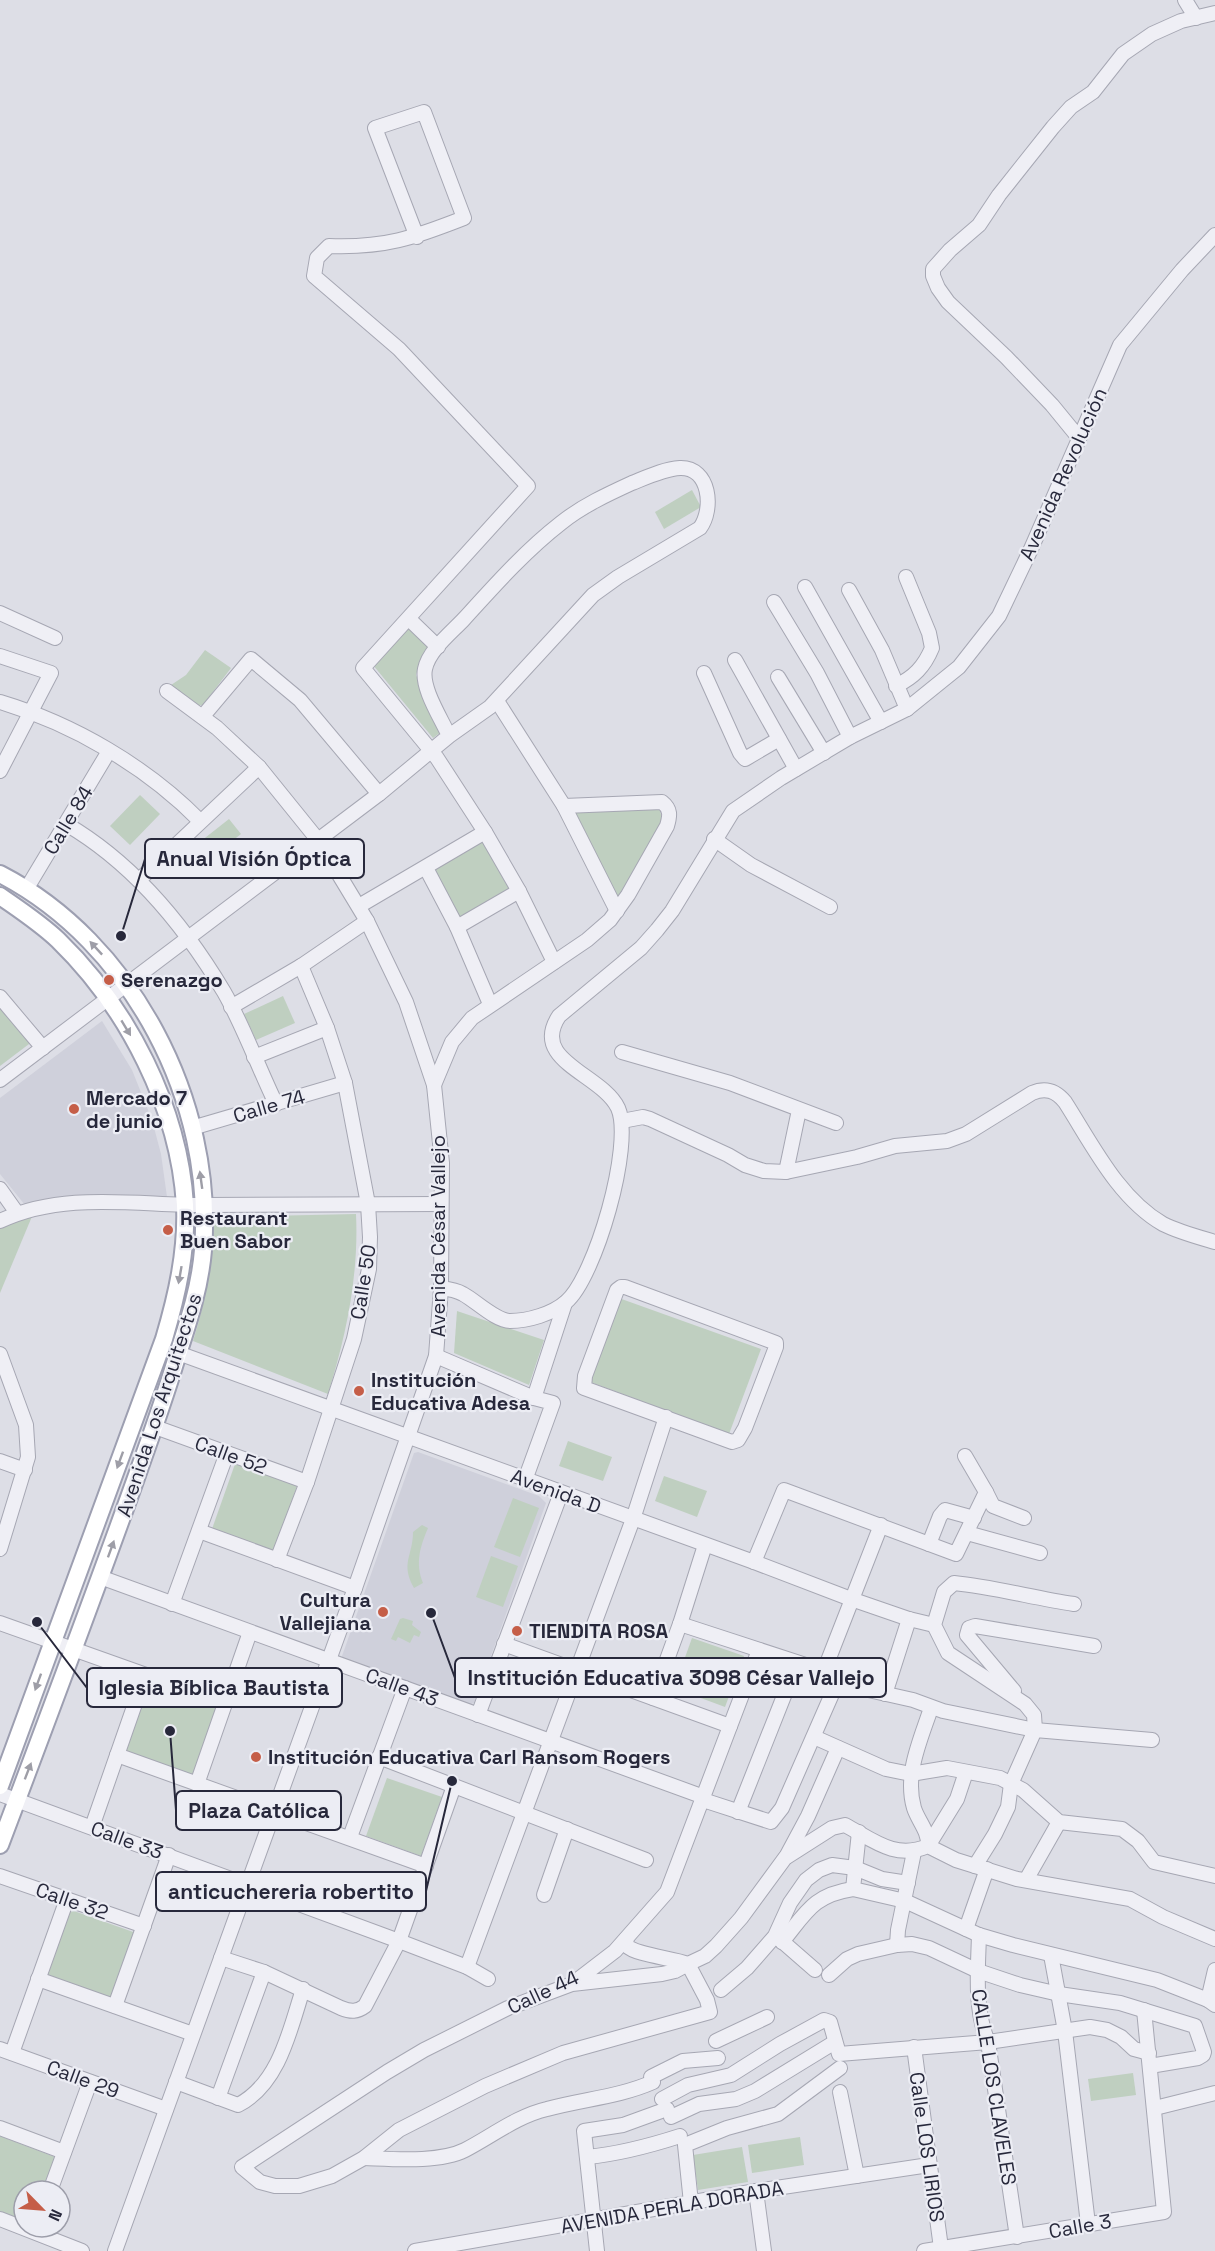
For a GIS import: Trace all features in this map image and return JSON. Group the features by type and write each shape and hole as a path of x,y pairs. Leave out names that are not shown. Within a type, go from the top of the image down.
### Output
{"main road":[{"name":"Avenida Los Arquitectos","path":"0,874 27,888 64,916 87,938 127,986 149,1020 163,1046 182,1092 192,1128 204,1205 204,1238 200,1274 189,1323 155,1427 0,1845"},
{"name":"Avenida Los Arquitectos","path":"0,896 30,916 58,940 108,999 129,1032 151,1074 170,1124 182,1172 185,1205 182,1267 173,1311 0,1786"}],"street":[{"path":"1185,0 1196,18"},
{"path":"1079,438 1014,365 948,302 938,288 933,276 933,268 979,225 999,195 1053,127 1071,107 1093,92 1124,54 1152,34 1181,21 1215,13"},
{"path":"417,237 375,128 424,112 464,218 417,237 376,246 329,246 317,258 314,276 399,349 528,486 409,620 363,668 432,750 485,832 519,891 554,962"},
{"name":"Avenida Revolución","path":"622,1121 611,1097 600,1086 569,1066 561,1057 551,1040 552,1025 559,1016 640,948 657,930 672,911 733,811 796,769 850,737 908,709 959,667 999,616 1031,549 1120,345 1182,270 1215,235"},
{"path":"0,1080 379,794 449,736 497,701 593,595 618,577 700,528 708,516 709,506 705,487 696,475 684,468 678,468 611,492 561,522 516,564 438,648 426,666 424,677 426,688 449,736"},
{"path":"896,686 920,670 932,648 929,633 906,577"},
{"path":"805,587 881,722"},
{"path":"849,590 882,650 908,709"},
{"path":"774,602 817,673 850,737"},
{"path":"0,613 55,638"},
{"path":"409,620 438,648"},
{"path":"0,656 51,673 0,771"},
{"path":"204,716 251,658 300,700 379,794"},
{"path":"735,660 796,769"},
{"path":"704,672 740,753 745,759 779,739"},
{"path":"778,677 824,753"},
{"name":"Avenida César Vallejo","path":"115,2251 355,1588 436,1356 441,1288 442,1163 434,1085 406,1002 359,906 318,840 259,767 204,716 167,691"},
{"path":"497,701 564,806 617,910"},
{"path":"0,702 32,712 109,751 165,788 200,821"},
{"name":"Calle 84","path":"27,888 109,751"},
{"path":"138,880 259,767"},
{"path":"434,1085 456,1035 472,1018 603,927 617,910 667,826 670,816 668,807 662,802 564,806"},
{"path":"66,824 108,851 169,913 225,993 276,1104"},
{"path":"359,906 485,832"},
{"path":"714,839 752,865 830,907"},
{"path":"426,868 457,927 490,1004"},
{"path":"457,927 519,891"},
{"path":"231,1007 301,966 367,921"},
{"name":"Calle 50","path":"277,1560 307,1482 354,1339 369,1269 368,1204 345,1083 327,1028 301,966"},
{"path":"0,997 43,1048"},
{"path":"254,1057 327,1028"},
{"path":"622,1052 730,1083 836,1122"},
{"name":"Calle 74","path":"192,1128 345,1083"},
{"path":"534,1398 566,1303 574,1293 589,1264 612,1199 620,1164 622,1121 643,1117 650,1119 745,1165 764,1171 786,1172 857,1157 895,1146 947,1141 966,1134 1032,1093 1048,1090 1059,1095 1065,1102 1105,1166 1129,1195 1148,1213 1172,1228 1215,1242"},
{"path":"786,1172 799,1110"},
{"path":"0,1189 17,1213"},
{"path":"0,1221 17,1213 48,1205 88,1201 185,1205 441,1204"},
{"path":"621,1287 777,1345 745,1428 738,1440 732,1442 666,1417 584,1388 589,1365 617,1290 621,1287"},
{"path":"441,1288 462,1293 507,1321 531,1318 550,1312 566,1303"},
{"name":"Avenida D","path":"178,1353 331,1407 406,1437 851,1599 934,1625"},
{"path":"0,1354 7,1392 26,1425 28,1457 1,1546"},
{"path":"436,1356 534,1398 553,1403 525,1480"},
{"path":"467,1967 633,1519 666,1417"},
{"name":"Calle 52","path":"155,1427 307,1482"},
{"path":"172,1604 227,1453"},
{"path":"965,1456 993,1506 1024,1518"},
{"path":"0,1461 25,1470"},
{"path":"754,1562 784,1490 956,1554 986,1492"},
{"path":"478,1715 561,1493"},
{"path":"929,1544 940,1516 945,1510 974,1518"},
{"path":"824,1671 881,1525"},
{"path":"199,1531 355,1588"},
{"path":"967,1533 1040,1553"},
{"path":"653,1698 705,1545"},
{"name":"Calle 43","path":"100,1578 738,1812 771,1822 782,1808 814,1737"},
{"path":"1025,1704 948,1653 934,1625 944,1592 954,1583 1074,1604"},
{"path":"885,1694 909,1619"},
{"path":"0,1623 225,1703"},
{"path":"680,1624 824,1671 885,1694 913,1700 931,1708 1035,1730 1152,1740"},
{"path":"966,1929 981,1868 1008,1807 1011,1784 1035,1730 1034,1715 967,1635 969,1628 975,1626 1094,1646"},
{"path":"197,1784 250,1632"},
{"path":"504,1644 730,1726"},
{"name":"Calle 44","path":"364,2158 332,2176 299,2186 275,2186 260,2182 242,2167 424,2050 508,2008 572,1983 615,1951 667,1892 759,1650"},
{"path":"738,1812 797,1663"},
{"path":"92,1827 145,1675"},
{"path":"838,1678 814,1737 886,1769 911,1774 947,1768 1000,1778 1023,1790 1059,1822 1122,1829 1138,1841 1154,1862 1215,1876"},
{"path":"350,1838 405,1688"},
{"path":"928,1846 929,1838 914,1807 911,1774 931,1708"},
{"path":"572,1983 662,1974 675,1971 705,1956 741,1918 785,1857 808,1816 838,1748"},
{"path":"117,1755 426,1866"},
{"path":"379,1757 646,1860"},
{"path":"785,1857 832,1828 845,1824 873,1842 888,1848 914,1852 928,1846 957,1799 966,1772"},
{"path":"221,1958 264,1972 341,2008 360,2010 365,2006 399,1941 454,1786"},
{"name":"Calle 33","path":"0,1794 399,1941 467,1967 488,1979"},
{"path":"1026,1880 1059,1822"},
{"path":"544,1895 567,1829"},
{"path":"853,1889 859,1832"},
{"path":"928,1846 956,1860 1026,1880 1130,1899 1163,1917 1215,1939"},
{"path":"897,1945 914,1852"},
{"path":"115,2007 169,1855"},
{"path":"779,1939 790,1903 806,1880 819,1870 832,1865 855,1868 882,1879 908,1883"},
{"name":"Calle 32","path":"0,1876 144,1926"},
{"path":"721,1990 779,1939 817,1901 835,1892 853,1889 905,1901 980,1935 1051,1955 1157,1980 1212,2002 1215,1970"},
{"path":"6,2051 39,1978 67,1899"},
{"name":"CALLE LOS CLAVELES","path":"980,1935 978,1994 983,2031 988,2042 1017,2237"},
{"path":"364,2158 399,2130 485,2086 562,2053 710,2012 707,2000 688,1964 676,1959 637,1953 627,1946 626,1939"},
{"path":"779,1939 815,1970"},
{"path":"666,2108 688,2085 732,2074 824,2020 830,2022 839,2054 988,2042 1090,2027 1107,2030 1121,2037 1150,2059 1198,2058 1204,2052 1195,2026 1120,2003 1020,1986 978,1971 929,1948 912,1944 858,1954 847,1959 829,1975"},
{"path":"1051,1955 1065,2031 1088,2224"},
{"path":"218,2098 264,1972"},
{"path":"39,1978 193,2034"},
{"path":"176,2082 238,2104 250,2098 270,2075 286,2040 303,1989"},
{"path":"1144,2010 1155,2108 1214,2094"},
{"path":"716,2041 767,2016"},
{"path":"597,2251 584,2131 623,2125 666,2108 736,2099 755,2091 835,2042"},
{"name":"Calle LOS LIRIOS","path":"914,2047 941,2248"},
{"name":"Calle 29","path":"6,2051 166,2109"},
{"path":"364,2158 404,2159 463,2151 497,2130 545,2109 635,2090 683,2061 718,2058"},
{"path":"691,2203 685,2145 727,2128 778,2114 840,2068"},
{"path":"54,2179 90,2082"},
{"path":"840,2092 857,2176"},
{"name":"Calle 3","path":"924,2251 1164,2212 1155,2108"},
{"path":"0,2128 64,2152"},
{"path":"587,2157 609,2155 650,2146 680,2136"},
{"name":"AVENIDA PERLA DORADA","path":"423,2250 756,2191 929,2165"},
{"path":"756,2191 764,2251"},
{"path":"56,2239 82,2251"}],"shaded area":[{"name":"Mercado 7 de junio","path":"102,1021 132,1070 152,1120 161,1154 167,1197 25,1205 0,1174 0,1098"},
{"path":"418,1452 539,1496 546,1503 474,1703 468,1705 343,1660 342,1656 414,1453"}],"green space":[{"path":"692,490 701,507 664,529 655,512"},
{"path":"408,624 432,647 420,662 416,675 441,732 433,738 373,665"},
{"path":"205,650 231,668 203,705 195,706 168,687 186,675"},
{"path":"140,795 160,814 130,845 110,826"},
{"path":"659,808 662,818 661,825 617,899 575,812"},
{"path":"229,819 241,834 208,860 196,845"},
{"path":"485,839 513,890 460,920 435,870"},
{"path":"283,996 295,1023 256,1040 244,1014"},
{"path":"0,1003 33,1041 0,1066"},
{"path":"33,1214 0,1293 0,1227"},
{"path":"356,1214 355,1260 350,1305 328,1394 193,1341 208,1280 212,1217"},
{"path":"616,1297 761,1349 729,1434 585,1380"},
{"path":"457,1311 544,1340 529,1385 454,1353"},
{"path":"568,1441 612,1457 603,1481 559,1466"},
{"path":"235,1464 297,1486 275,1551 212,1529"},
{"path":"664,1476 707,1491 697,1517 655,1501"},
{"path":"513,1498 539,1508 520,1557 494,1547"},
{"path":"422,1525 428,1528 419,1555 419,1569 423,1583 414,1588 408,1572 408,1560 413,1532"},
{"path":"491,1556 518,1566 503,1607 476,1597"},
{"path":"400,1619 413,1621 412,1625 421,1632 419,1637 414,1635 410,1643 398,1637 396,1641 391,1639"},
{"path":"692,1638 744,1656 725,1707 674,1688"},
{"path":"147,1681 220,1706 197,1784 117,1755"},
{"path":"387,1778 442,1797 421,1856 366,1836"},
{"path":"74,1911 136,1933 114,1999 45,1979 67,1913"},
{"path":"1133,2073 1136,2095 1091,2101 1088,2079"},
{"path":"0,2136 55,2157 47,2179 12,2179 12,2219 0,2215"},
{"path":"800,2137 804,2165 752,2173 748,2145"},
{"path":"742,2147 748,2182 698,2190 693,2155"}],"place":[{"name":"Anual Visión Óptica","path":"121,936"},
{"name":"Serenazgo","path":"109,980"},
{"name":"Mercado 7 de junio","path":"74,1109"},
{"name":"Restaurant Buen Sabor","path":"168,1230"},
{"name":"Institución Educativa Adesa","path":"359,1391"},
{"name":"Cultura Vallejiana","path":"383,1612"},
{"name":"Institución Educativa 3098 César Vallejo","path":"431,1613"},
{"name":"Iglesia Bíblica Bautista","path":"37,1622"},
{"name":"TIENDITA ROSA","path":"517,1631"},
{"name":"Plaza Católica","path":"170,1731"},
{"name":"Institución Educativa Carl Ransom Rogers","path":"256,1757"},
{"name":"anticuchereria robertito","path":"452,1781"}]}
